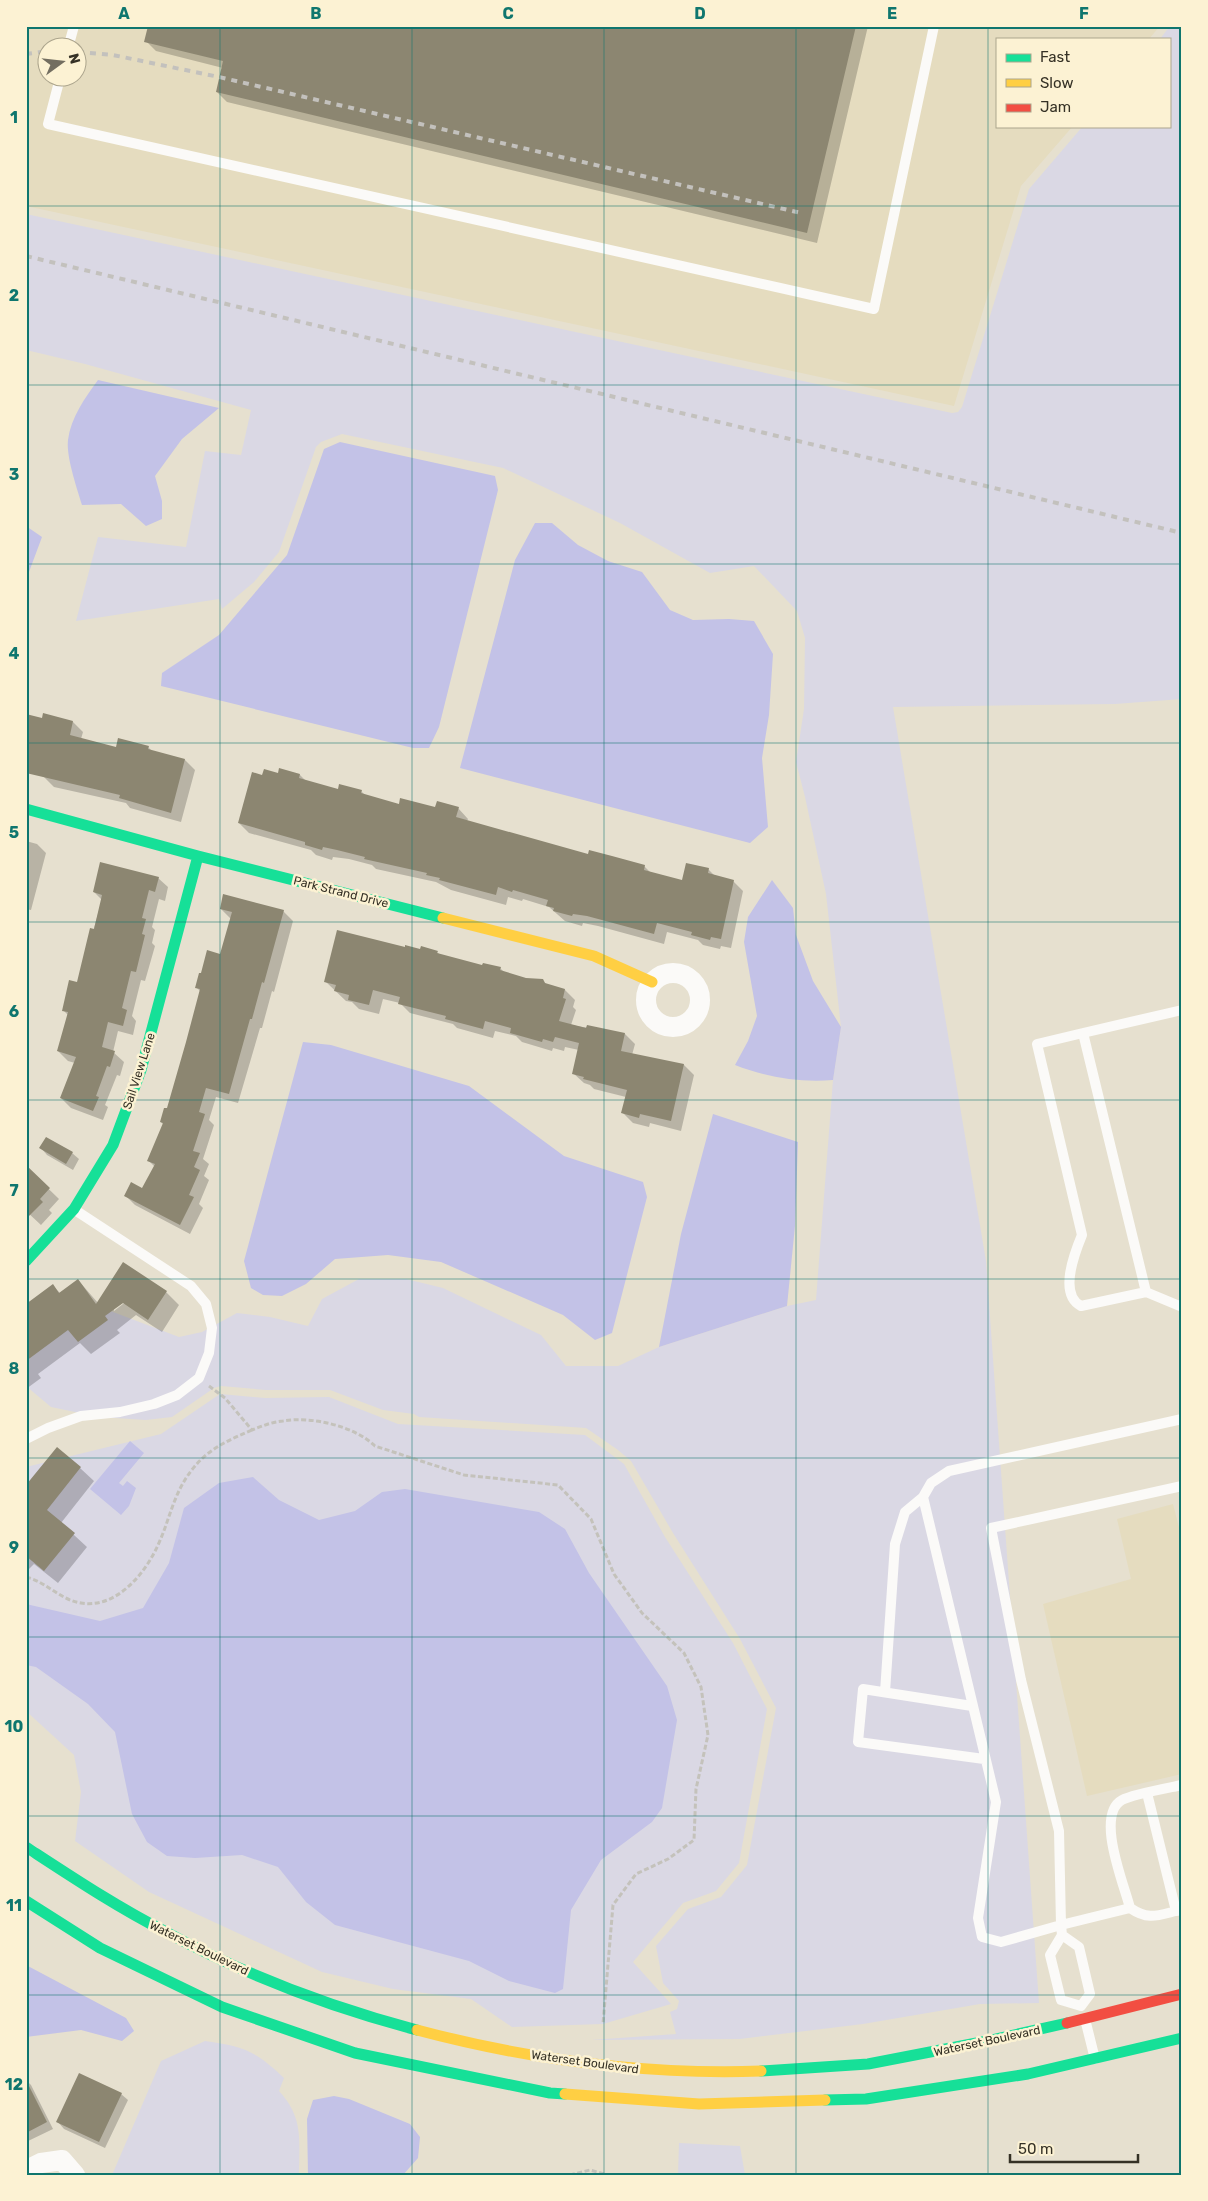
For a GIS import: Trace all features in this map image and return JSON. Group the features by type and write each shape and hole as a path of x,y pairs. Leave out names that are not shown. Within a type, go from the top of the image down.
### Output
{"street":[{"name":"Park Strand Drive","path":"26,809 198,856 594,956 652,982"},
{"name":"Sail View Lane","path":"26,1261 48,1240 74,1209 113,1146 141,1070 198,856"},
{"name":"Waterset Boulevard","path":"26,1847 121,1908 186,1944 255,1975 385,2022 478,2046 586,2065 642,2070 759,2071 863,2064 987,2043 1182,1994"},
{"path":"26,1901 100,1948 222,2007 355,2053 550,2093 699,2104 866,2099 1028,2074 1095,2060 1182,2038"},
{"path":"28,2175 29,2170 53,2160 62,2160 74,2175"}],"lane":[{"path":"57,88 48,124 874,309 934,26"},
{"path":"1182,1010 1037,1044 1082,1235 1073,1256 1070,1273 1071,1295 1075,1303 1081,1306 1146,1292 1182,1307"},
{"path":"1083,1033 1146,1292"},
{"path":"26,1439 48,1428 81,1416 120,1412 154,1404 177,1395 199,1378 209,1352 212,1328 206,1304 191,1286 74,1209"},
{"path":"885,1692 895,1544 905,1512 923,1497 931,1483 949,1471 1182,1419"},
{"path":"1081,2006 1061,2000 1050,1955 1061,1930 1059,1832 1021,1680 991,1528 1182,1486"},
{"path":"923,1497 984,1759 996,1802 978,1918 982,1937 1001,1942 1061,1930 1130,1908"},
{"path":"972,1706 863,1689 858,1742 984,1759"},
{"path":"1147,1793 1179,1910 1153,1917 1140,1915 1130,1908 1110,1831 1112,1810 1122,1800 1147,1793 1182,1785"},
{"path":"1061,1930 1079,1947 1090,1994 1081,2006"},
{"path":"1081,2006 1095,2060"}],"path":[{"path":"199,1378 225,1398 252,1430"},
{"path":"26,1577 36,1579 64,1598 82,1604 103,1602 115,1597 141,1572 158,1546 172,1502 195,1466 220,1445 252,1430 284,1420 311,1420 367,1438 375,1446 464,1475 558,1486 591,1519 614,1574 642,1612 684,1653 701,1686 708,1735 696,1789 694,1840 668,1859 636,1874 613,1905 603,2024"},
{"path":"570,2175 590,2170 608,2175"}],"shaded area":[{"path":"26,26 1160,26 1150,38 996,38 996,128 1071,128 1021,186 954,406 26,206"},
{"path":"1170,26 1182,26 1182,699 1115,704 893,707 986,1261 1039,2003 980,2004 863,2024 740,2039 591,2040 676,2034 670,2012 677,2009 679,2001 663,1983 656,1946 688,1909 721,1897 747,1865 776,1708 740,1639 673,1533 631,1461 586,1428 419,1417 414,1414 383,1410 330,1390 266,1390 221,1386 214,1388 172,1417 146,1420 99,1417 51,1407 26,1386 26,1321 100,1307 179,1337 202,1332 237,1313 270,1317 308,1326 322,1299 359,1279 406,1279 443,1288 541,1335 566,1366 618,1366 659,1347 787,1306 816,1300 833,1080 841,1027 826,894 796,762 804,709 805,638 797,611 754,566 710,573 620,523 503,468 342,434 321,442 316,447 279,552 254,582 222,609 219,599 76,621 98,537 186,547 205,451 241,455 251,410 85,364 26,350 26,214 952,413 958,412 962,407 1029,189 1081,128 1170,128 1170,38 1161,38"},
{"path":"220,1394 265,1398 329,1397 398,1424 585,1435 624,1464 665,1537 733,1643 767,1709 739,1863 716,1891 683,1903 633,1962 671,2004 603,2024 512,2027 471,1999 393,1989 322,1972 149,1892 75,1841 81,1792 74,1755 26,1711 26,1467 161,1434"},
{"path":"1173,1504 1182,1539 1182,1774 1087,1796 1043,1604 1131,1579 1117,1519"},
{"path":"205,2041 229,2045 248,2051 284,2078 279,2091 293,2111 296,2120 299,2140 299,2175 112,2175 161,2061"},
{"path":"679,2143 740,2146 745,2175 678,2175"}],"water":[{"path":"98,380 219,408 182,439 155,476 162,501 162,519 146,526 121,504 82,505 70,464 68,440 75,416"},
{"path":"340,442 495,476 498,490 439,727 429,748 413,748 161,686 162,673 219,635 287,555 324,449"},
{"path":"535,523 552,523 578,545 608,561 642,572 670,610 693,620 729,619 754,621 773,654 769,715 762,758 768,827 750,843 460,768 515,560"},
{"path":"26,526 42,537 26,580"},
{"path":"772,880 793,908 796,935 813,981 841,1027 833,1080 808,1081 783,1078 735,1065 748,1041 757,1016 744,942 748,917"},
{"path":"303,1042 331,1045 469,1086 564,1156 643,1182 647,1197 612,1333 595,1340 563,1315 441,1262 388,1255 335,1259 306,1284 282,1296 263,1295 251,1288 244,1261"},
{"path":"713,1114 798,1142 795,1226 787,1306 659,1347 681,1234"},
{"path":"130,1441 144,1453 119,1483 123,1486 127,1481 136,1488 129,1506 121,1515 90,1489"},
{"path":"253,1477 279,1500 319,1520 355,1511 382,1492 405,1489 539,1512 565,1529 589,1573 667,1686 677,1720 662,1808 652,1822 601,1860 571,1910 563,1989 555,1993 509,1981 469,1961 335,1925 306,1902 278,1867 242,1855 195,1858 167,1856 147,1842 132,1814 115,1732 88,1704 36,1667 26,1665 26,1604 100,1621 143,1608 169,1563 184,1508 219,1483"},
{"path":"26,1965 126,2018 134,2031 122,2041 81,2030 26,2037"},
{"path":"334,2096 349,2099 410,2124 420,2137 418,2158 403,2175 308,2175 307,2119 313,2100"}],"building":[{"path":"148,26 856,26 807,233 216,92 223,61 144,42"},
{"path":"43,713 73,721 70,735 116,747 118,738 149,746 148,749 185,759 171,813 119,798 120,795 26,773 26,714 42,718"},
{"path":"279,768 300,774 299,778 338,789 339,784 362,790 361,793 399,804 400,798 435,807 437,801 459,807 456,817 588,854 589,850 645,865 644,870 682,880 686,863 709,868 708,873 734,880 721,939 711,937 710,940 691,935 692,932 657,923 654,934 587,916 573,914 572,916 553,911 554,908 546,906 548,900 513,890 512,892 498,887 496,895 439,880 440,878 426,875 427,873 364,859 365,857 337,850 323,847 322,850 305,845 305,842 238,823 252,772 262,775 264,769 278,773"},
{"path":"100,862 159,877 155,892 149,890 142,918 146,919 142,934 145,935 136,972 131,971 122,1008 127,1010 123,1026 108,1022 102,1047 115,1051 110,1067 107,1066 96,1096 99,1097 93,1111 60,1098 76,1057 57,1051 68,1012 62,1011 69,980 77,982 90,928 94,929 102,895 93,892"},
{"path":"223,894 284,910 264,983 262,982 252,1019 250,1019 229,1094 206,1088 199,1112 205,1114 193,1151 200,1153 194,1167 200,1170 189,1195 194,1197 180,1225 124,1196 131,1182 142,1188 155,1164 147,1161 163,1123 160,1122 164,1108 167,1108 186,1042 200,989 195,988 199,973 201,973 207,950 220,954 232,912 220,909"},
{"path":"337,930 405,947 405,945 420,949 421,946 438,951 437,953 482,965 483,963 501,967 500,970 526,978 543,979 545,983 565,989 563,998 566,999 559,1021 586,1028 587,1025 625,1033 621,1051 684,1064 671,1121 640,1114 639,1118 621,1113 627,1090 583,1079 584,1077 572,1074 579,1043 555,1037 553,1042 543,1039 542,1042 510,1033 511,1028 485,1021 483,1029 445,1019 446,1016 398,1004 400,997 373,990 369,1005 348,1000 349,995 334,991 336,985 324,982"},
{"path":"46,1137 73,1152 66,1164 39,1148"},
{"path":"26,1165 50,1188 40,1199 43,1202 26,1219"},
{"path":"123,1262 167,1291 148,1320 123,1303 105,1316 108,1320 78,1342 68,1330 26,1361 26,1304 53,1284 59,1293 78,1279 96,1304"},
{"path":"57,1447 81,1467 47,1510 75,1533 44,1571 26,1556 26,1485"},
{"path":"79,2073 122,2093 99,2142 56,2122"},
{"path":"26,2080 47,2122 26,2133"}],"railway":[{"path":"26,54 38,52"},
{"path":"88,53 113,55 219,77 801,213"},
{"path":"26,256 1182,533"}],"traffic: fast":[{"path":"26,809 198,856 443,918"},
{"path":"26,1261 74,1209 113,1145 141,1070 198,856"},
{"path":"26,1847 130,1912 196,1948 257,1976 320,2000 417,2030"},
{"path":"26,1901 100,1948 222,2007 355,2053 550,2093 565,2094"},
{"path":"761,2071 868,2064 1067,2023"},
{"path":"825,2100 866,2099 1028,2074 1182,2038"}],"traffic: slow":[{"path":"443,918 594,956 652,982"},
{"path":"417,2030 502,2050 588,2063 631,2068 717,2072 761,2071"},
{"path":"565,2094 699,2104 825,2100"}],"traffic: jam":[{"path":"1067,2023 1182,1994"}]}
